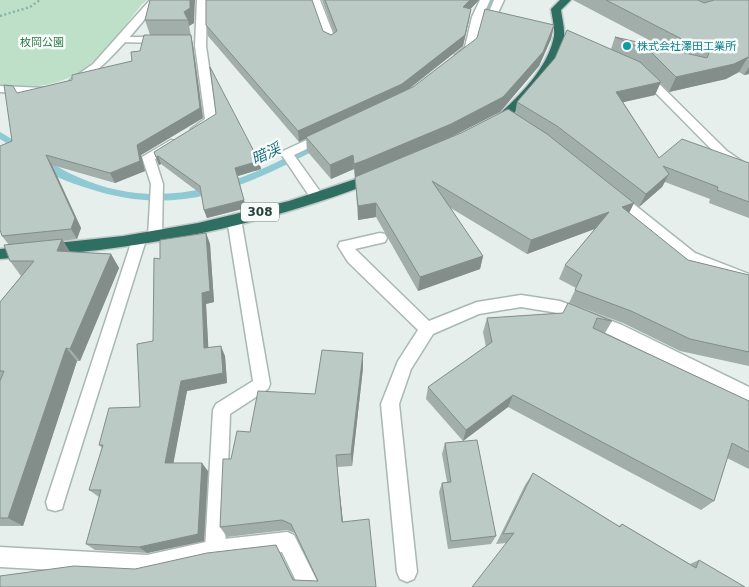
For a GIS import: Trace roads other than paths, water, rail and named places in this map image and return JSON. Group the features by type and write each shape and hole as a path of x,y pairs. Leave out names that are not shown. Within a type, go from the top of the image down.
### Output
{"highway":[{"path":"485,129 505,116 546,68 559,37 556,9 566,0"},
{"name":"308","path":"0,254 139,240 234,219 317,197 388,172"}],"street":[{"path":"0,89 39,92 71,83 97,66 121,40 131,25 155,0"},
{"path":"155,236 157,184 148,157 211,121 194,40 202,0"},
{"path":"315,0 331,41"},
{"path":"449,64 470,48 485,0"},
{"path":"493,22 492,15 499,0"},
{"path":"479,18 512,26"},
{"path":"121,40 170,40"},
{"path":"631,67 640,71 723,154 749,172"},
{"path":"505,116 519,126"},
{"path":"317,197 287,154 338,130"},
{"path":"609,191 690,257 749,280"},
{"path":"215,550 222,410 262,384 234,219"},
{"path":"380,238 345,246 353,258 427,329"},
{"path":"55,502 139,240"},
{"path":"407,572 390,404 404,366 427,329 477,308 521,301 560,307 616,330 749,395"},
{"path":"0,556 147,565 215,550 287,542 310,587"}],"waterway":[{"name":"暗渓","path":"482,23 495,0"},
{"name":"暗渓","path":"0,135 24,150"},
{"name":"暗渓","path":"41,162 81,183 103,190 125,195 171,197 194,195 229,186 269,170 320,144"}],"place":[{"name":"株式会社澤田工業所","path":"627,46"}],"park label":[{"name":"枚岡公園","path":"42,42"}]}
